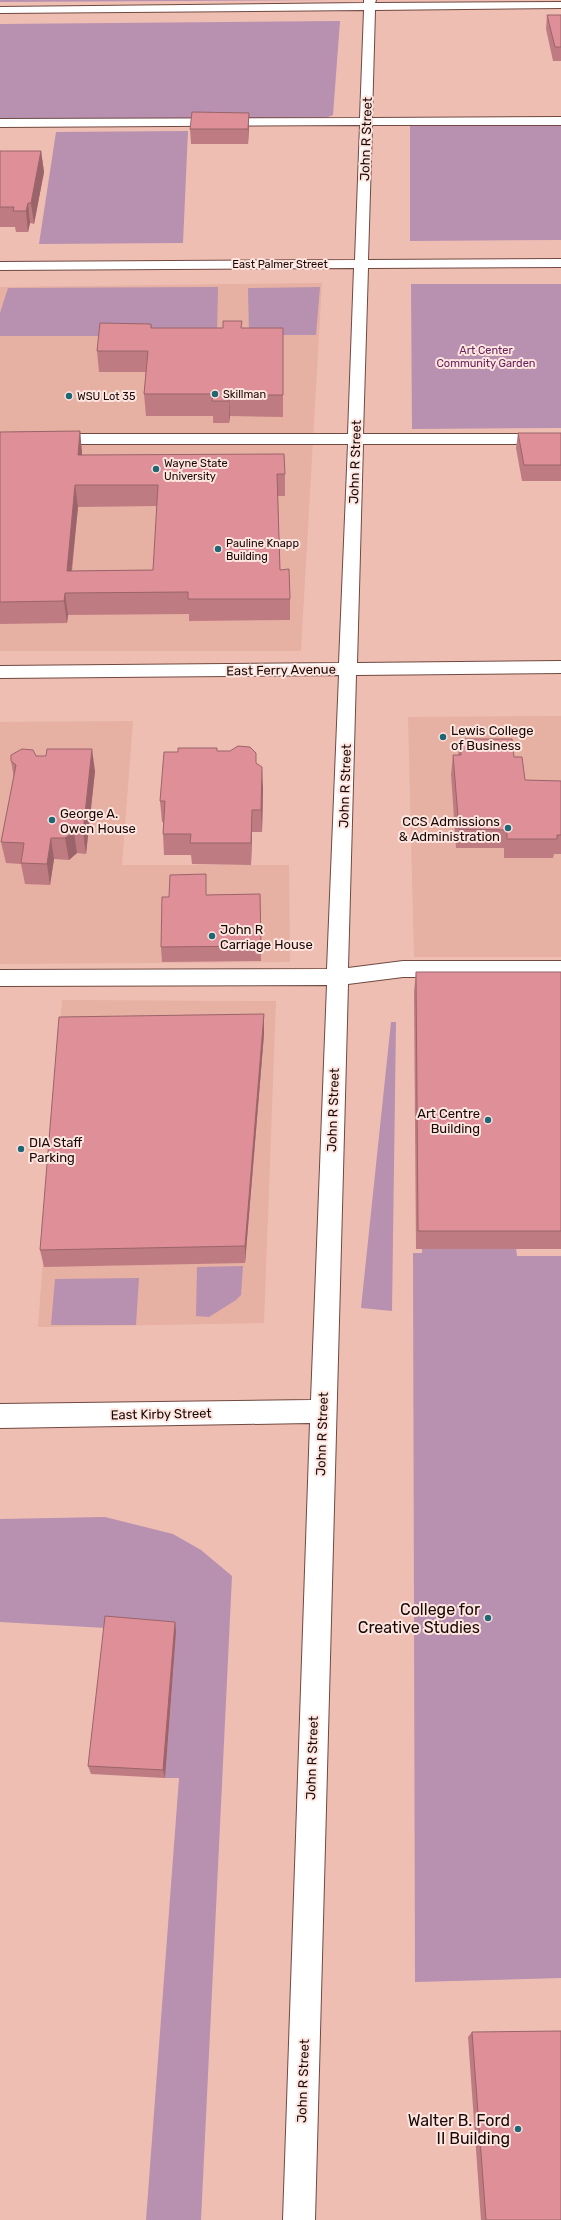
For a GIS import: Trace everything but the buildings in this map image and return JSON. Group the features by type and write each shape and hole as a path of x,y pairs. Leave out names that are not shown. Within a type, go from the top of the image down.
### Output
{"street":[{"path":"0,10 370,3 561,5"},
{"name":"John R Street","path":"299,2220 323,1411 370,3"},
{"path":"0,123 561,121"},
{"name":"East Palmer Street","path":"0,268 561,263"},
{"path":"0,440 561,439"},
{"name":"East Ferry Avenue","path":"0,672 561,667"},
{"path":"0,978 338,977 403,970 561,969"},
{"name":"East Kirby Street","path":"0,1416 323,1411"}],"shaded area":[{"name":"Wayne State University","path":"322,283 301,651 0,651 0,287"},
{"path":"561,716 561,957 414,957 408,717"},
{"path":"133,721 122,865 289,865 290,962 0,964 0,722"},
{"path":"62,1000 276,1001 264,1323 38,1327"}],"green space":[{"path":"0,0 330,0 0,2"},
{"path":"340,21 333,115 323,119 0,119 0,24"},
{"path":"561,124 561,240 410,241 410,126"},
{"path":"188,131 183,243 39,244 56,132"},
{"name":"Art Center Community Garden","path":"411,284 561,284 561,428 412,429"},
{"path":"218,287 217,336 0,336 0,313 8,288"},
{"path":"320,287 316,335 249,335 248,288"},
{"path":"391,1022 396,1022 392,1311 361,1308"},
{"path":"422,1248 516,1248 517,1256 561,1256 561,1978 415,1982 413,1253 422,1253"},
{"path":"243,1266 241,1295 236,1300 209,1317 196,1316 197,1267"},
{"path":"139,1278 136,1325 51,1325 55,1279"},
{"path":"105,1517 173,1534 201,1550 232,1576 201,2220 146,2220 179,1778 165,1778 176,1632 0,1622 0,1519"}],"place":[{"name":"Skillman","path":"215,394"},
{"name":"WSU Lot 35","path":"69,396"},
{"name":"Wayne State University","path":"156,469"},
{"name":"Pauline Knapp Building","path":"218,549"},
{"name":"Lewis College of Business","path":"443,737"},
{"name":"George A. Owen House","path":"52,820"},
{"name":"CCS Admissions & Administration","path":"508,828"},
{"name":"John R Carriage House","path":"212,936"},
{"name":"Art Centre Building","path":"488,1120"},
{"name":"DIA Staff Parking","path":"21,1149"},
{"name":"College for Creative Studies","path":"488,1618"},
{"name":"Walter B. Ford II Building","path":"518,2129"}]}
